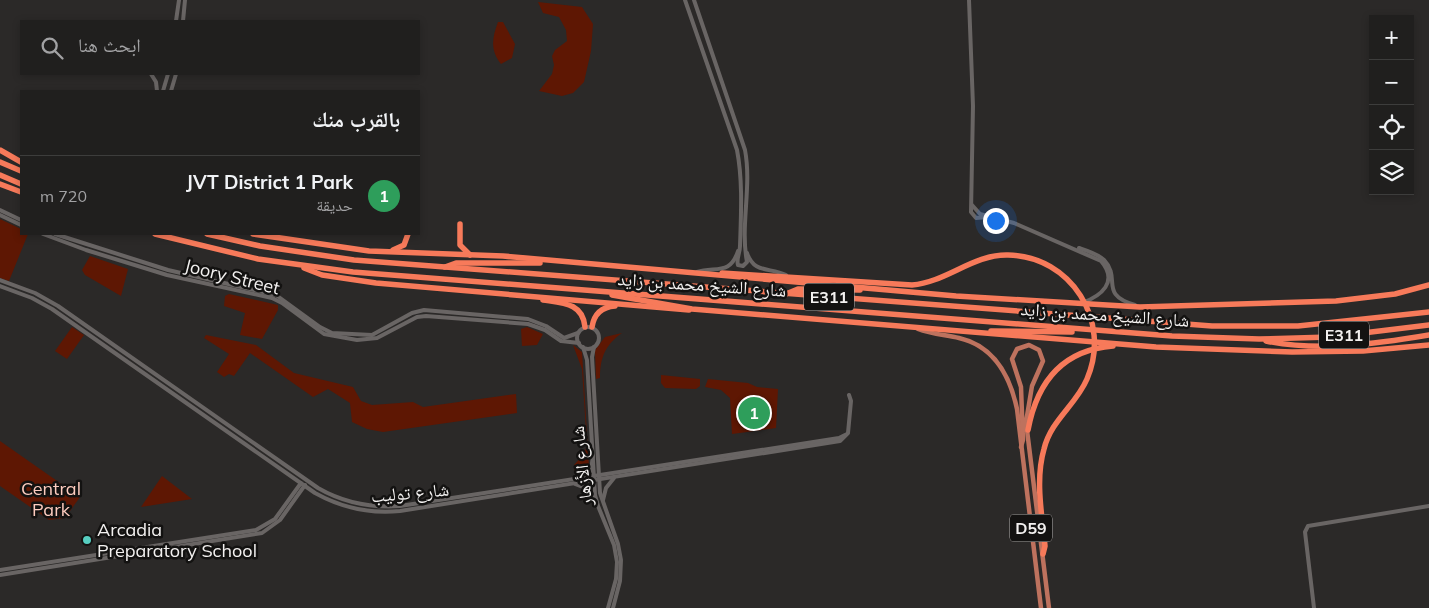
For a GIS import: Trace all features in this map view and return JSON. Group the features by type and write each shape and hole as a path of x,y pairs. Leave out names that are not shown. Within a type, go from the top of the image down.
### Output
{"highway":[{"path":"3,151 20,160"},
{"path":"0,162 20,171"},
{"path":"0,175 20,184"},
{"path":"0,184 20,192"},
{"path":"460,224 460,245 470,255"},
{"name":"شارع الشيخ محمد بن زايد","path":"159,235 230,253 295,265 363,273 1088,331 1259,339 1330,337 1429,325"},
{"name":"شارع الشيخ محمد بن زايد","path":"212,235 305,254 444,267 1212,326 1298,326 1429,312"},
{"path":"260,235 368,251 554,261 888,290 1140,307 1309,303 1429,289"},
{"path":"368,251 398,249 406,242 408,235"},
{"path":"703,274 738,273 918,284 941,278 980,260 1004,255 1036,260 1062,274 1075,287 1085,302 1094,329 1094,353 1087,379 1078,395 1052,428 1042,453 1040,480 1045,546 1043,554"},
{"path":"444,267 456,263 544,263 554,261"},
{"path":"295,265 318,274 352,280 681,310 692,309"},
{"path":"1404,292 1429,285"},
{"path":"785,294 798,289 888,290"},
{"path":"607,292 618,297 692,309 977,331 1061,333 1088,331"},
{"path":"501,294 571,305 582,315 588,327"},
{"path":"588,327 594,317 603,309 643,306"},
{"path":"977,331 1007,336 1156,347 1292,352 1363,351 1429,345"},
{"path":"1259,339 1291,345 1330,346 1373,343 1429,335"},
{"path":"1028,430 1033,406 1041,389 1053,373 1068,361 1084,352 1098,348 1156,347"}],"main road":[{"path":"912,326 923,331 971,341 993,356 1005,372 1012,390 1022,447"},
{"path":"1022,447 1021,392 1012,359 1017,349 1029,345 1038,350 1043,361 1032,386 1026,419 1043,554"},
{"name":"D59","path":"1022,447 1040,608"},
{"name":"D59","path":"1043,554 1049,608"}],"street":[{"path":"176,20 179,0"},
{"path":"183,20 185,0"},
{"path":"686,0 738,150 740,250 737,261 742,266 747,264 748,167 746,150 694,0"},
{"path":"969,0 973,97 971,212 973,216 1014,223 1102,258 1109,269 1115,294 1122,301 1140,307"},
{"path":"152,75 156,82 157,90"},
{"path":"163,90 168,75"},
{"path":"171,90 176,75"},
{"path":"0,210 20,220"},
{"path":"0,215 20,225"},
{"name":"Joory Street","path":"46,235 86,250 167,275 276,299 320,333 334,337 372,340 423,316 516,322 553,332 561,341 579,343"},
{"name":"Joory Street","path":"58,235 178,273 279,296 320,328 336,333 364,336 375,334 421,310 534,320 564,338 578,333"},
{"path":"695,273 720,270 727,266 737,254 740,239"},
{"path":"746,240 748,255 754,265 764,271 786,276"},
{"path":"1058,241 1096,258 1106,270 1107,282 1104,289 1095,298 1082,303"},
{"path":"86,250 102,250"},
{"name":"شارع توليب","path":"0,280 35,293 58,306 304,482 332,496 361,505 392,506 587,476 614,478 840,441 846,438 848,431"},
{"name":"شارع توليب","path":"0,286 32,298 52,309 330,500 357,510 386,512 507,494 598,477 839,438 848,431"},
{"path":"225,289 240,287"},
{"path":"464,318 480,315"},
{"path":"516,322 534,320"},
{"path":"588,327 578,333 579,343 583,347 594,347"},
{"name":"شارع الأزهار","path":"588,327 599,336 599,341 594,347 592,356 598,477 596,501 611,537 617,562 616,579 608,608"},
{"name":"شارع الأزهار","path":"583,347 587,357 594,454 598,477 603,505 618,544 621,560 620,581 613,608"},
{"path":"848,431 851,396"},
{"path":"587,476 591,472 594,454"},
{"path":"603,505 605,490 614,478"},
{"path":"0,570 256,530 266,526 279,515 304,482"},
{"path":"0,575 266,531 280,520 304,482"},
{"path":"573,483 588,489 596,501"},
{"path":"507,494 522,490 527,486"},
{"path":"413,509 428,504 433,500"},
{"path":"1314,608 1305,532 1308,526 1429,506"},
{"path":"190,545 202,538"},
{"path":"105,558 118,551"}],"green space":[{"path":"538,2 582,7 593,24 591,51 584,82 573,93 562,96 539,91 552,74 554,65 552,56 555,50 567,41 566,30 559,17 543,13"},
{"path":"498,22 503,22 515,44 512,58 501,64 495,54 493,44"},
{"path":"0,219 20,229 20,235 28,235 9,281 0,278"},
{"path":"90,256 128,269 121,296 85,275 82,270"},
{"path":"229,294 278,305 278,310 262,339 240,335 245,313 224,306 225,296"},
{"path":"72,327 84,335 67,359 55,351"},
{"path":"527,327 543,334 537,345 522,346 521,329"},
{"path":"622,333 611,342 605,352 602,358 600,378 596,379 595,350 605,337"},
{"path":"206,335 256,345 294,373 353,387 361,401 372,405 413,402 423,407 516,394 517,413 383,432 367,429 352,422 350,403 328,389 313,397 250,353 234,376 229,374 224,377 217,372 229,354 204,338"},
{"path":"573,345 582,352 589,467 587,471 575,473 574,465 584,454 587,445 582,369"},
{"path":"661,375 700,379 700,386 696,389 665,388 661,383"},
{"path":"708,379 748,383 757,387 778,389 776,428 732,434 730,398 721,390 705,387"},
{"name":"Central Park","path":"0,441 80,497 65,518 49,520 0,486"},
{"path":"162,476 192,499 141,507"}],"place":[{"name":"JVT District 1 Park","path":"754,413"},
{"name":"Arcadia Preparatory School","path":"87,540"}]}
